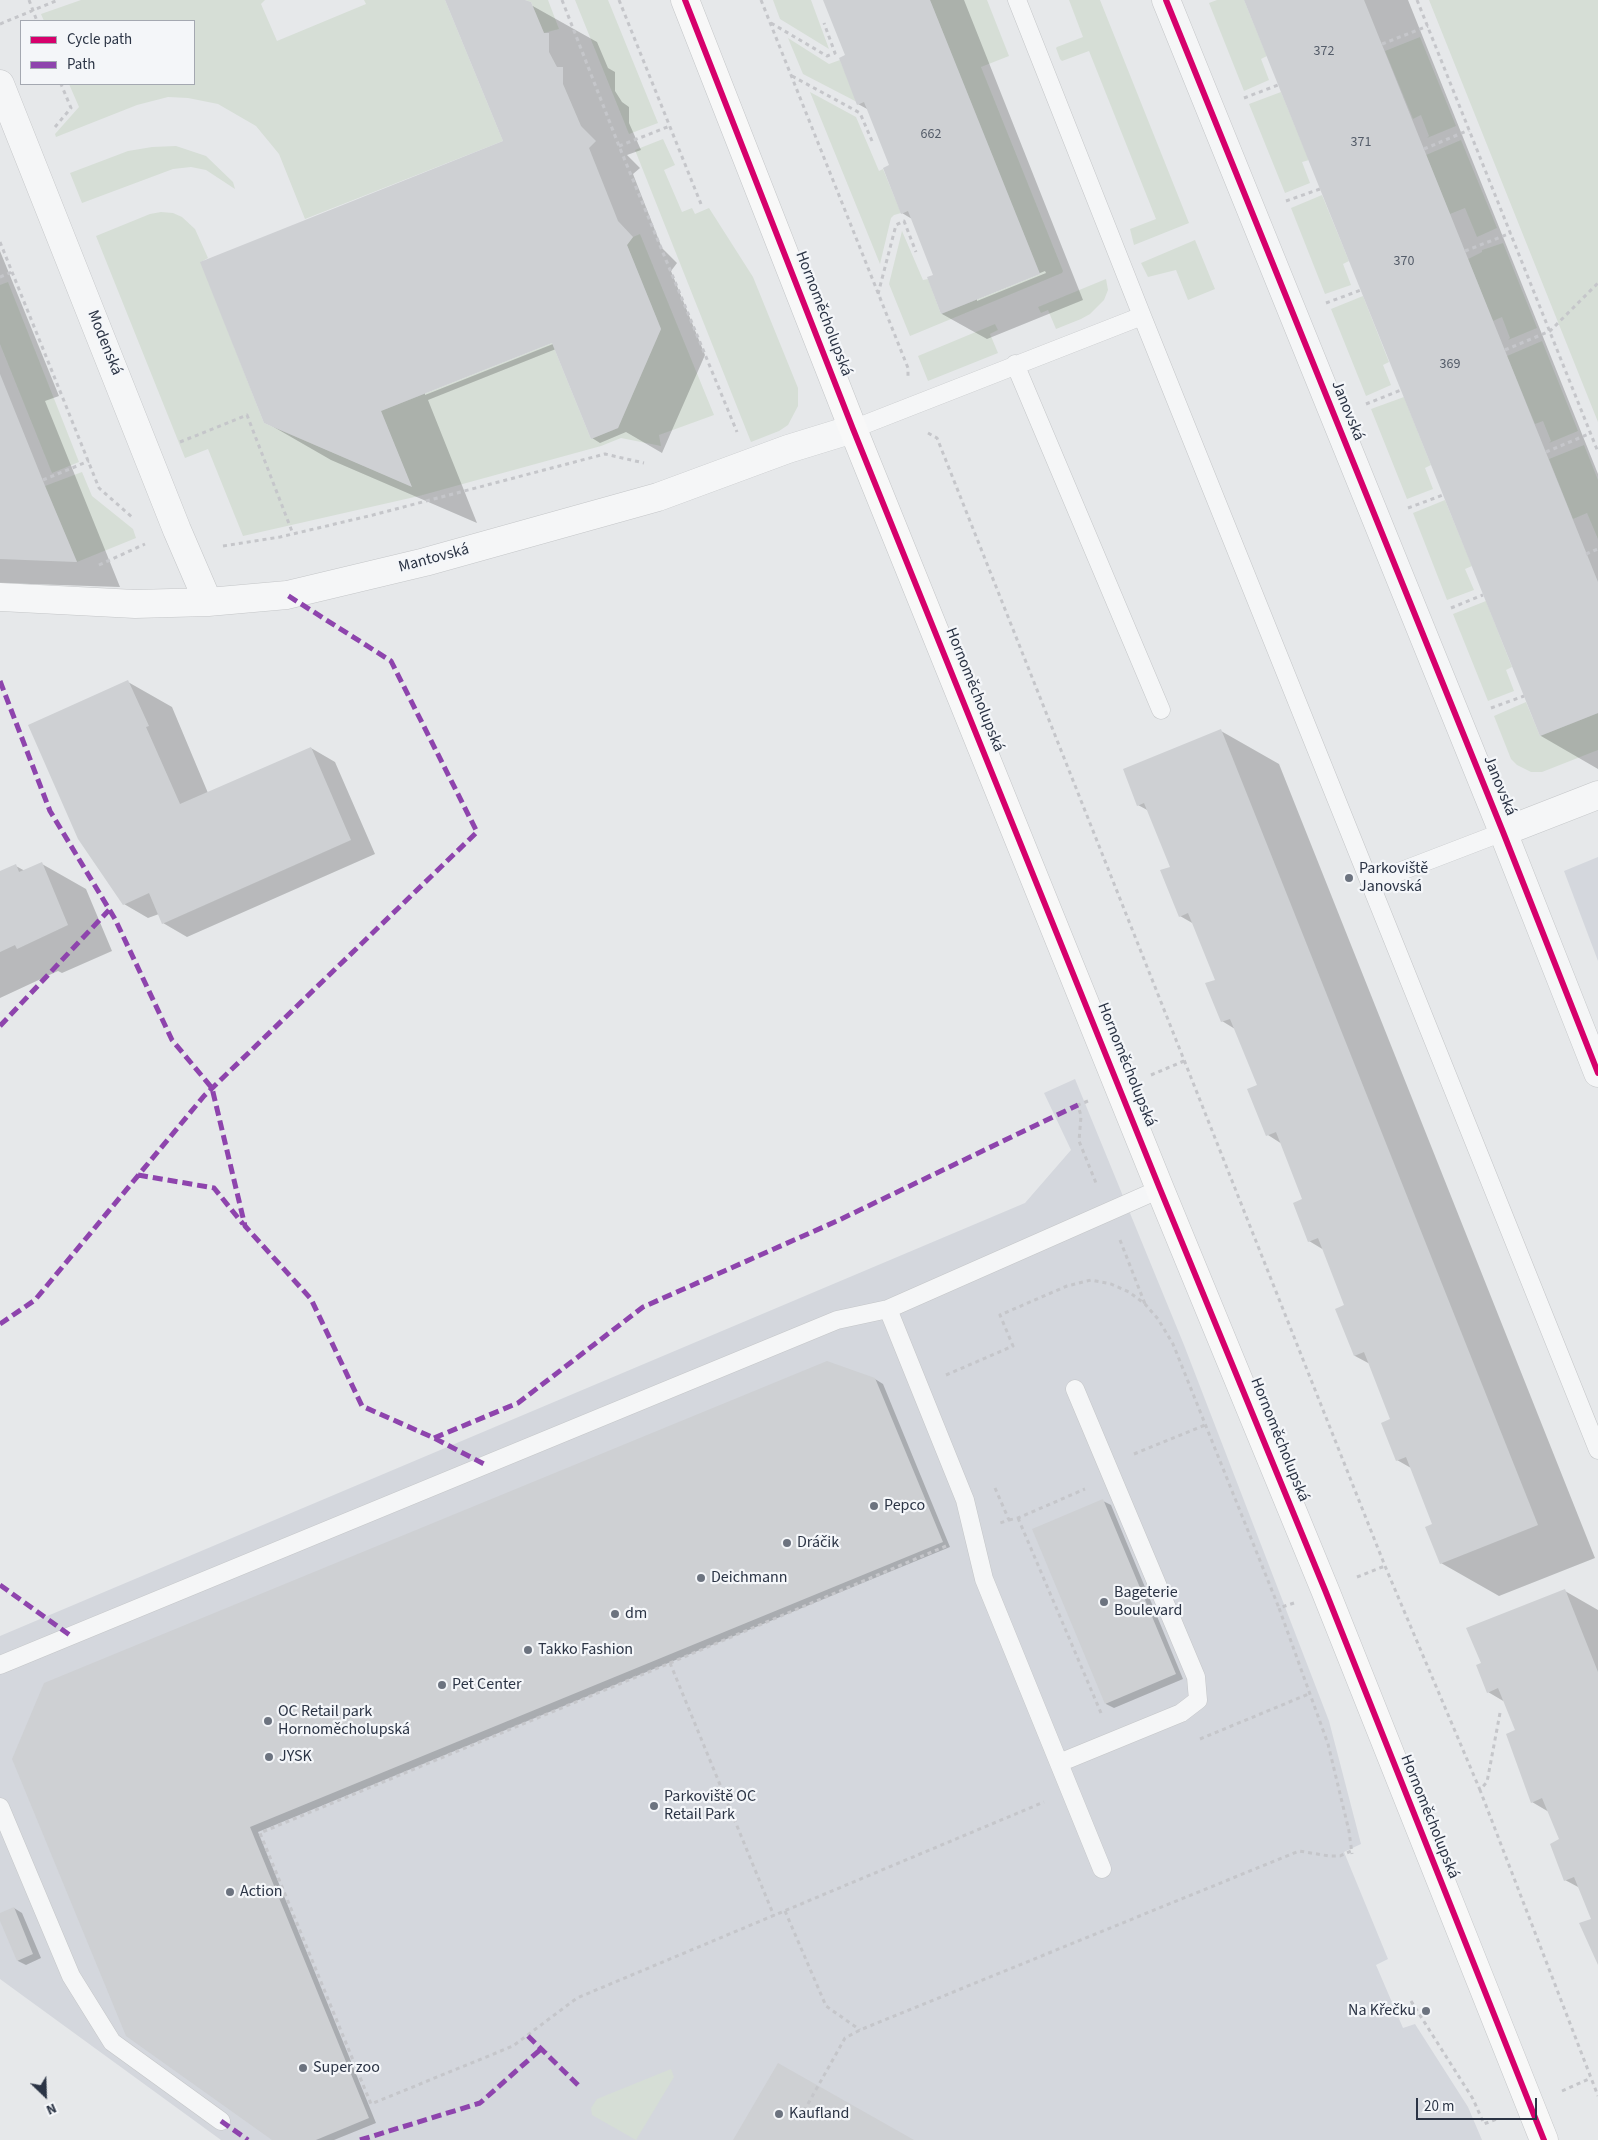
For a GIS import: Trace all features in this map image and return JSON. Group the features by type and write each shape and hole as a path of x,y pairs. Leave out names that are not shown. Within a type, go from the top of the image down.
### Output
{"street":[{"name":"Hornoměcholupská","path":"685,0 853,429 1160,1189 1325,1590 1544,2140"},
{"name":"Janovská","path":"1166,0 1503,832 1598,1073"},
{"name":"Modenská","path":"0,84 177,530 208,602"},
{"name":"Mantovská","path":"0,597 135,604 208,602 287,595 425,562 658,497 788,449 853,429"},
{"path":"1503,832 1598,795"}],"lane":[{"path":"1017,0 1142,316 1598,1450"},
{"path":"853,429 1015,364 1142,316"},
{"path":"1015,364 1161,710"},
{"path":"1370,883 1503,832"},
{"path":"0,1665 837,1320 888,1308 1160,1189"},
{"path":"888,1308 965,1500 984,1579 1102,1869"},
{"path":"1059,1763 1190,1709 1198,1700 1198,1689 1192,1668 1075,1389"},
{"path":"0,1807 71,1976 112,2042 221,2121"}],"path":[{"path":"28,0 37,20"},
{"path":"0,24 58,0"},
{"path":"562,0 740,440"},
{"path":"619,0 701,204"},
{"path":"761,0 908,368 908,379 927,432 937,438 1385,1566 1480,1790 1598,2096"},
{"path":"1418,0 1598,452"},
{"path":"770,23 827,56 835,52 824,23"},
{"path":"1382,44 1428,26"},
{"path":"792,76 860,113 872,142"},
{"path":"1238,100 1278,85"},
{"path":"620,146 670,126"},
{"path":"1424,149 1470,130"},
{"path":"1279,204 1320,189"},
{"path":"878,295 896,225 904,220 916,252"},
{"path":"1465,251 1511,232"},
{"path":"0,242 99,488 134,519"},
{"path":"0,277 12,272"},
{"path":"1505,350 1550,331 1598,283"},
{"path":"1319,305 1361,290"},
{"path":"1359,407 1401,390"},
{"path":"172,445 247,415 293,534"},
{"path":"1546,452 1591,433"},
{"path":"214,546 245,544 293,534 605,454 651,465"},
{"path":"43,480 89,461"},
{"path":"1400,511 1443,494"},
{"path":"94,567 138,549 148,542 146,537"},
{"path":"1586,554 1598,549"},
{"path":"1449,609 1483,595"},
{"path":"1489,709 1524,696"},
{"path":"1018,1518 1100,1708 1109,1743"},
{"path":"943,1548 260,1833 371,2104 513,2046 577,1998 1071,1791"},
{"path":"670,1663 774,1916"},
{"path":"1193,1742 1311,1693"},
{"path":"1480,1790 1487,1782 1500,1714"},
{"path":"804,2111 845,2038 860,2030 1299,1851 1340,1856 1351,1851"},
{"path":"785,1911 826,2006 860,2030"}],"shaded area":[{"path":"81,0 265,0 261,4 277,41 366,4 364,0 445,0 503,141 305,219 279,154 256,126 218,104 188,98 168,97 137,105 56,137 55,134 79,107 69,85 195,85 195,20 44,20 41,14"},
{"path":"525,0 548,0 559,29 544,33 531,2"},
{"path":"575,0 608,0 658,123 629,134"},
{"path":"773,0 811,0 829,49 780,19"},
{"path":"930,0 987,0 1009,56 981,67 1063,271 910,336 889,284 902,231 923,280 928,279 941,314 1040,274"},
{"path":"1069,0 1100,0 1189,223 1134,245 1130,229 1156,219 1089,51 1062,61 1060,59 1057,47 1083,37"},
{"path":"1217,0 1244,0 1267,56 1261,59 1269,80 1244,91 1209,3"},
{"path":"1429,0 1598,0 1598,422"},
{"path":"1420,37 1456,126 1427,138 1429,136 1421,115 1413,119 1385,51"},
{"path":"788,38 829,64 840,60 857,102 803,74"},
{"path":"810,92 856,117 879,171 883,169 901,213 891,218 880,264"},
{"path":"1281,92 1309,160 1302,162 1310,183 1285,193 1249,104"},
{"path":"663,139 675,165 664,170 682,212 692,208 695,214 709,208 753,277 798,388 798,406 788,425 779,431 751,442 635,150"},
{"path":"1461,140 1497,228 1477,237 1465,208 1450,214 1426,155"},
{"path":"176,146 206,156 233,182 235,189 206,170 191,167 173,169 82,203 70,173 128,151"},
{"path":"1322,195 1349,261 1343,264 1351,285 1325,294 1291,208"},
{"path":"161,212 173,213 182,217 195,229 208,258 201,262 264,423 411,486 381,411 552,343 591,439 618,428 661,329 627,245 633,237 640,234 714,415 659,435 661,446 621,438 601,446 419,496 243,536 208,449 185,458 96,236 150,214"},
{"path":"1195,240 1215,289 1188,300 1176,270 1148,277 1141,263"},
{"path":"1503,243 1537,328 1508,340 1510,338 1502,317 1493,321 1468,259 1482,252 1482,250"},
{"path":"1106,279 1108,290 1104,300 1090,314 1081,319 1056,329 1048,310 1041,313 1038,307"},
{"path":"8,282 79,462 52,473 0,344 0,285"},
{"path":"1363,296 1389,362 1383,365 1391,385 1366,396 1331,309"},
{"path":"995,324 998,330 990,334 998,353 928,381 918,356"},
{"path":"1542,341 1578,431 1549,443 1551,441 1543,421 1535,424 1507,356"},
{"path":"1404,397 1431,465 1425,468 1433,489 1407,499 1371,409"},
{"path":"1584,445 1598,480 1598,539 1587,513 1573,519 1549,459"},
{"path":"82,472 92,496 133,529 136,538 77,562 45,486"},
{"path":"1445,500 1472,566 1465,569 1474,590 1447,600 1413,513"},
{"path":"1486,601 1512,667 1506,670 1514,691 1488,701 1453,614"},
{"path":"1526,702 1540,736 1598,713 1598,750 1542,772 1531,772 1517,765 1511,759 1494,716"},
{"path":"1598,857 1598,961 1564,871"},
{"path":"1075,1079 1184,1345 1329,1721 1361,1844 1344,1852 1388,1959 1376,1965 1403,2028 1415,2024 1468,2107 1482,2140 221,2140 0,1979 0,1636 1025,1203 1071,1150 1044,1093"},
{"path":"671,2069 674,2077 636,2140 592,2115 591,2108 597,2099"}],"building":[{"path":"445,0 525,0 531,2 544,33 549,33 549,52 557,67 563,67 563,84 581,126 596,141 589,148 618,221 633,237 627,245 661,329 618,428 591,439 552,343 381,411 412,487 264,423 200,262 503,141"},
{"path":"823,0 930,0 1040,274 941,314 927,277 933,275 908,211 901,214 883,168 889,165 864,102 857,105 839,58 845,55"},
{"path":"1244,0 1364,0 1598,582 1598,713 1540,736"},
{"path":"0,374 45,486 77,562 0,559"},
{"path":"128,680 149,726 146,727 180,804 311,747 351,840 162,924 149,893 123,905 78,839 28,725"},
{"path":"1221,729 1538,1525 1440,1564 1425,1527 1432,1524 1406,1457 1396,1461 1381,1423 1390,1419 1364,1352 1354,1356 1335,1309 1344,1305 1318,1238 1308,1242 1293,1203 1302,1199 1276,1132 1266,1136 1247,1089 1257,1085 1230,1019 1221,1022 1205,983 1215,980 1188,913 1179,917 1160,870 1170,867 1144,803 1137,806 1123,769"},
{"path":"42,862 68,925 17,949 15,945 0,952 0,871 16,864 19,872"},
{"name":"OC Retail park Hornoměcholupská","path":"827,1361 875,1378 943,1542 250,1827 369,2118 316,2140 272,2140 126,2036 12,1759 44,1683"},
{"name":"Bageterie Boulevard","path":"1103,1499 1176,1674 1105,1704 1032,1529"},
{"path":"1565,1589 1598,1672 1598,1965 1579,1923 1591,1919 1574,1877 1564,1881 1550,1844 1559,1839 1542,1798 1531,1803 1506,1734 1515,1730 1498,1688 1487,1693 1476,1665 1481,1663 1466,1628"},
{"path":"14,1907 33,1954 17,1961 0,1921 0,1913"},
{"path":"778,2063 914,2140 733,2140"}],"marked path":[{"path":"0,1324 35,1300 204,1096 477,832 391,661 287,595"},
{"path":"0,681 50,811 115,919 172,1040 212,1088 245,1226 311,1299 362,1406 434,1438 486,1465"},
{"path":"0,1026 109,910"},
{"path":"434,1438 518,1403 643,1307 837,1221 1078,1105"},
{"path":"138,1175 214,1188 243,1224"},
{"path":"0,1585 71,1636"},
{"path":"528,2036 580,2087"},
{"path":"360,2140 480,2103 541,2049"},
{"path":"221,2121 248,2140"}],"cycle path":[{"path":"685,0 853,429 1160,1189 1325,1590 1544,2140"},
{"path":"1166,0 1503,832 1598,1073"}],"place":[{"name":"Parkoviště Janovská","path":"1349,878"},
{"name":"Pepco","path":"874,1506"},
{"name":"Dráčik","path":"787,1543"},
{"name":"Deichmann","path":"701,1578"},
{"name":"Bageterie Boulevard","path":"1104,1602"},
{"name":"dm","path":"615,1614"},
{"name":"Takko Fashion","path":"528,1650"},
{"name":"Pet Center","path":"442,1685"},
{"name":"OC Retail park Hornoměcholupská","path":"268,1721"},
{"name":"JYSK","path":"269,1757"},
{"name":"Parkoviště OC Retail Park","path":"654,1806"},
{"name":"Action","path":"230,1892"},
{"name":"Na Křečku","path":"1426,2011"},
{"name":"Super zoo","path":"303,2068"},
{"name":"Kaufland","path":"779,2114"}]}
